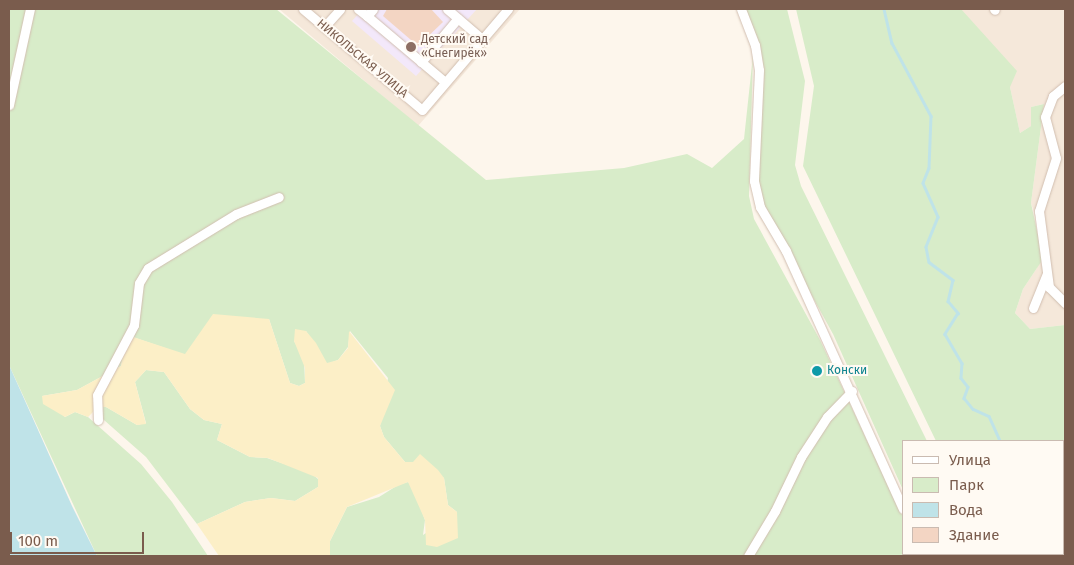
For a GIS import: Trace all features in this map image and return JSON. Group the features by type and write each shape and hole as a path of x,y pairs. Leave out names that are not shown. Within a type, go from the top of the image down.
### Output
{"street":[{"path":"9,105 30,9"},
{"name":"НИКОЛЬСКАЯ УЛИЦА","path":"303,9 422,110 445,82"},
{"path":"324,27 340,9"},
{"path":"358,9 370,12 421,62 445,82 508,9"},
{"path":"447,9 482,39"},
{"path":"741,9 755,45 759,70 754,181 760,207 786,251 852,391 902,507"},
{"path":"421,62 458,18"},
{"path":"1065,86 1053,96 1045,117 1056,158 1039,212 1047,274 1055,295 1065,303"},
{"path":"98,420 96,395 134,325 139,283 148,268 236,214 279,196"},
{"path":"1033,308 1047,274"},
{"path":"748,556 775,511 800,458 827,417 852,391"}],"shaded area":[{"path":"279,9 520,9 418,126"},
{"name":"Детский сад «Снегирёк»","path":"363,9 477,9 416,76 352,21"},
{"path":"961,9 1065,9 1065,325 1030,329 1015,313 1023,289 1037,268 1038,226 1031,203 1044,104 1031,107 1031,126 1020,133 1010,87"}],"green space":[{"path":"9,9 276,9 486,180 624,168 687,154 712,168 744,139 753,55 749,196 754,219 820,340 902,515 902,555 920,556 330,556 330,541 347,507 379,497 398,485 408,482 413,487 425,520 423,535 457,512 448,505 444,478 413,462 405,462 384,437 380,426 388,378 350,331 348,347 338,360 327,364 306,331 294,341 304,358 305,383 299,386 290,383 269,319 185,355 127,335 121,366 77,390 42,396 65,417 75,412 88,417 141,464 172,502 208,556 97,556 9,365"},
{"path":"745,9 787,9 805,81 795,165 801,186 927,440 902,440 902,488 833,334 758,198 764,70 757,37"},
{"path":"796,9 961,9 1017,71 1010,87 1020,133 1031,126 1031,107 1044,104 1031,203 1043,259 1023,289 1015,313 1030,329 1065,325 1065,556 987,556 1064,555 1064,440 936,440 803,166 814,86"},
{"path":"146,370 164,372 190,409 204,420 222,424 217,440 250,457 267,458 311,473 318,479 318,487 295,501 271,498 245,502 197,524 146,457 96,413 98,407 106,407 137,425 146,423 135,382"}],"sand":[{"path":"213,314 269,319 290,383 299,386 305,383 305,368 294,341 295,329 306,331 316,343 327,363 338,360 348,348 349,331 395,390 380,426 384,437 405,462 413,462 420,454 444,478 448,505 457,512 458,538 437,547 426,545 425,520 408,482 347,507 330,541 330,556 219,556 197,524 245,502 271,498 295,501 318,487 318,478 268,458 250,457 217,440 222,424 204,420 190,409 164,372 146,370 135,382 146,424 137,425 106,407 98,407 88,417 75,412 65,417 43,404 42,396 77,390 121,366 127,335 185,354"}],"water":[{"path":"9,365 72,506 97,556 9,556"}],"building":[{"path":"387,9 431,9 443,22 418,46 383,16"}],"waterway":[{"path":"884,9 892,43 931,116 929,168 923,183 938,217 926,247 929,262 953,280 948,301 958,313 945,334 962,363 961,378 968,387 964,398 973,409 989,416 1000,440"}],"place":[{"name":"Детский сад «Снегирёк»","path":"411,47"},
{"name":"Конски","path":"817,371"}]}
